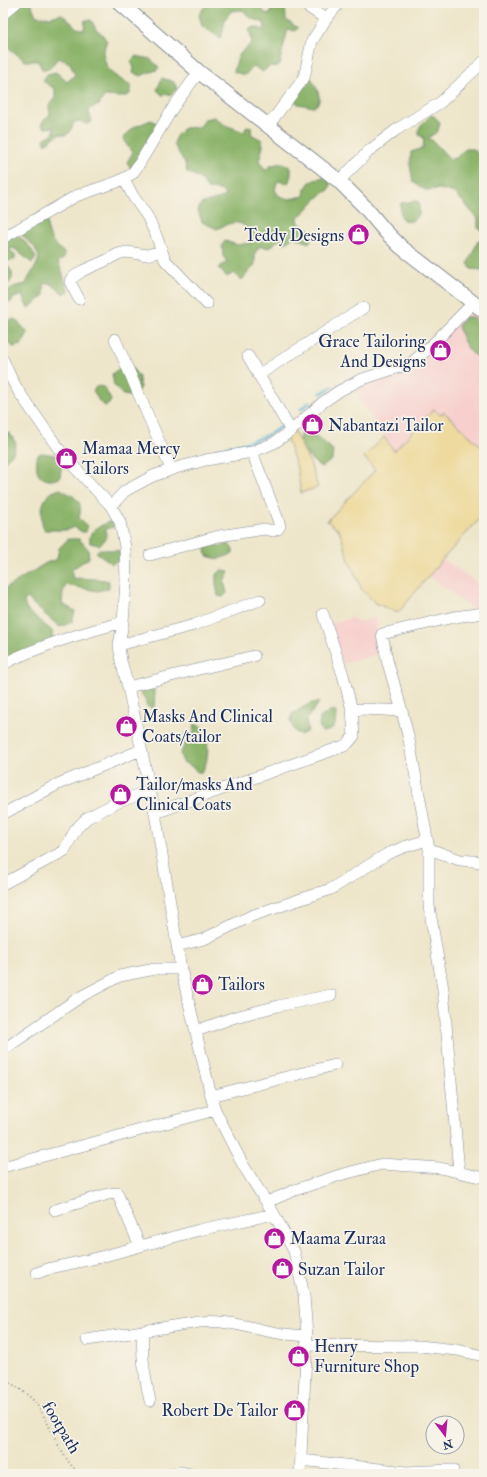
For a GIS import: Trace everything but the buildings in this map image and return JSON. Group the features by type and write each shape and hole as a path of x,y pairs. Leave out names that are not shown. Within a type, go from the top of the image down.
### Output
{"street":[{"path":"3,14 16,3"},
{"path":"111,506 133,485 171,469 206,460 252,452 274,443 291,431 322,403 339,391 360,380 406,366 416,360 479,307 401,247 339,181 199,72 120,3"},
{"path":"302,3 326,19"},
{"path":"268,126 304,78 312,41 326,19 339,3"},
{"path":"339,181 370,150 396,130 441,102 484,61"},
{"path":"3,238 76,196 112,184 132,174 174,106 199,72"},
{"path":"124,179 133,196 147,216 165,260 207,304"},
{"path":"80,298 70,282 71,279 82,270 126,252 147,255 162,251"},
{"path":"258,375 363,308"},
{"path":"115,339 171,469"},
{"path":"248,356 291,431"},
{"path":"4,367 19,392 63,456 111,506 120,522 125,547 126,582 123,622 119,645 121,661 155,813 181,969 211,1096 215,1110 243,1165 267,1202 294,1251 304,1295 306,1341 300,1474"},
{"path":"150,555 219,536 265,529 278,529 280,526 278,517 252,452"},
{"path":"119,645 194,625 260,600"},
{"path":"459,1172 443,989 428,906 428,845 409,740 402,711 388,667 382,634 454,617 484,613"},
{"path":"155,813 348,744 354,736 352,710 343,675 323,614"},
{"path":"3,664 64,639 123,622"},
{"path":"128,687 254,656"},
{"path":"352,710 402,711"},
{"path":"3,814 58,784 141,750"},
{"path":"3,884 64,851 76,829 87,818 114,804 150,790"},
{"path":"177,946 204,938 251,916 331,889 388,854 404,847 428,845 460,860 484,862"},
{"path":"3,1050 80,997 120,976 155,969 181,969"},
{"path":"196,1032 235,1017 331,995"},
{"path":"211,1096 335,1065"},
{"path":"3,1167 215,1110"},
{"path":"267,1202 313,1184 375,1165 400,1164 426,1166 484,1178"},
{"path":"55,1210 108,1194 117,1193 140,1246"},
{"path":"37,1273 51,1268 97,1258 199,1230 274,1214"},
{"path":"87,1340 199,1322 217,1321 236,1323 306,1341 419,1346 457,1350 484,1356"},
{"path":"143,1332 143,1364 150,1401"},
{"path":"301,1460 406,1472 452,1470"},
{"path":"171,1474 180,1472 190,1474"}],"path":[{"name":"footpath","path":"3,1379 19,1388 38,1407 62,1453 72,1468 80,1474"}],"shaded area":[{"path":"473,309 484,317 484,449 443,412 394,451 353,389 413,360"},
{"path":"442,560 448,562 484,588 484,609 475,611 429,576"},
{"path":"374,613 380,645 379,654 343,664 328,624 352,618 357,622 373,618"}],"green space":[{"path":"14,3 31,3 36,16 50,17 62,14 77,28 84,30 85,20 91,20 96,29 107,41 104,50 104,59 108,68 114,75 131,85 130,94 124,97 104,96 99,105 88,109 91,122 87,124 80,121 74,122 70,132 65,135 59,134 45,144 44,139 54,133 54,127 45,128 41,124 50,114 49,106 55,98 55,89 43,81 47,74 56,72 67,82 75,75 70,63 58,58 49,69 42,69 38,61 25,61 3,43 3,12"},
{"path":"207,3 256,3 264,12 270,15 272,3 285,3 286,20 298,28 295,31 288,29 280,60 281,63 276,67 270,66 262,72 254,66 245,75 234,72 238,57 252,40 249,29 255,27 263,30 265,28 264,23 249,17 243,10 231,11 225,19 223,32 220,38 202,26 199,15"},
{"path":"136,56 150,59 159,67 157,70 141,76 133,73 134,68 131,61"},
{"path":"308,77 312,79 319,94 319,101 314,107 298,104 294,100"},
{"path":"162,78 174,82 177,89 171,94 162,95 157,90"},
{"path":"431,115 440,122 438,131 428,138 433,141 450,159 456,158 465,149 474,149 480,157 484,156 484,232 478,228 478,219 455,193 440,189 425,190 413,182 410,165 411,152 423,148 424,138 419,135 418,131 421,125"},
{"path":"214,117 225,125 244,132 247,126 252,127 251,134 262,140 263,146 259,161 266,171 271,165 283,163 291,168 291,175 288,184 279,181 277,182 275,190 279,196 289,199 304,196 305,189 310,182 325,176 331,184 328,191 319,196 298,217 299,224 305,226 314,234 309,243 294,237 285,243 278,240 270,248 260,246 255,253 255,264 242,280 234,273 227,277 218,268 227,262 223,256 222,245 225,241 238,245 250,243 252,238 249,232 246,227 238,223 229,224 217,229 202,222 198,210 201,204 226,196 221,190 207,189 201,180 187,172 185,163 174,145 176,136 184,128 200,127 205,119"},
{"path":"151,120 162,126 133,172 127,162 133,152 123,138 134,127"},
{"path":"419,202 419,215 411,221 404,221 401,216 401,203"},
{"path":"42,211 52,240 59,249 65,253 64,258 58,262 69,291 64,294 50,283 44,284 44,296 30,307 27,307 22,295 14,298 10,303 5,296 8,290 16,286 26,284 38,261 39,257 35,248 22,235 24,225"},
{"path":"11,232 23,240 32,250 36,258 32,263 15,249 11,248 10,251 15,254 15,259 10,261 3,258 3,237"},
{"path":"478,241 484,242 484,270 471,269 468,263"},
{"path":"5,263 11,270 12,277 10,283 3,289 3,264"},
{"path":"465,317 474,317 484,335 484,358 482,359 477,357 469,350 461,336 458,326"},
{"path":"15,319 28,333 21,345 13,347 6,338 5,332 7,321"},
{"path":"123,365 130,365 139,377 140,388 135,394 129,396 123,395 114,385 112,374"},
{"path":"97,386 104,387 111,400 109,404 105,406 99,401 93,390"},
{"path":"3,431 10,434 16,443 13,453 3,463"},
{"path":"301,433 318,437 333,450 332,460 322,467 312,461 301,446"},
{"path":"41,453 56,455 62,463 60,477 49,480 40,476 37,469 37,456"},
{"path":"60,489 74,497 79,503 79,518 87,526 86,532 82,532 74,527 67,530 44,530 42,521 43,505 47,496"},
{"path":"108,522 117,522 114,527 106,529 106,539 99,545 90,543 92,532"},
{"path":"68,539 79,539 88,549 89,558 72,569 72,578 109,581 109,588 98,591 66,585 63,592 62,604 75,611 72,622 60,627 35,606 27,597 24,602 26,609 52,631 53,643 3,663 3,590 46,563 57,559 59,548"},
{"path":"207,542 219,546 229,544 233,550 233,554 218,559 207,556 205,552"},
{"path":"99,549 120,551 120,559 112,564 96,552"},
{"path":"222,570 229,571 224,581 227,593 223,597 218,596 216,584 216,575"},
{"path":"142,686 150,686 155,692 154,707 151,708 146,705 146,701 140,692"},
{"path":"319,703 306,720 308,731 300,735 294,730 290,720 292,714 309,704"},
{"path":"331,710 336,712 336,721 334,726 330,730 322,732 319,726 320,718"},
{"path":"195,724 206,729 208,745 207,756 205,767 202,772 197,772 193,767 183,762 180,754 185,744 183,736 187,733 195,734 193,728"}],"sand":[{"path":"434,409 440,415 444,412 484,449 484,514 442,560 398,613 375,603 362,590 349,560 339,530 327,521 375,470 364,457 384,437 394,451"},
{"path":"293,429 310,463 318,487 301,493 297,468 285,434"}],"waterway":[{"path":"321,393 332,387"},
{"path":"301,409 310,402"},
{"path":"216,450 243,444 260,438 277,430 284,424"}],"place":[{"name":"Teddy Designs","path":"359,235"},
{"name":"Grace Tailoring And Designs","path":"441,351"},
{"name":"Nabantazi Tailor","path":"312,425"},
{"name":"Mamaa Mercy Tailors","path":"66,458"},
{"name":"Masks And Clinical Coats/tailor","path":"127,726"},
{"name":"Tailor/masks And Clinical Coats","path":"120,794"},
{"name":"Tailors","path":"203,984"},
{"name":"Maama Zuraa","path":"274,1238"},
{"name":"Suzan Tailor","path":"282,1269"},
{"name":"Henry Furniture Shop","path":"298,1356"},
{"name":"Robert De Tailor","path":"294,1410"}]}
